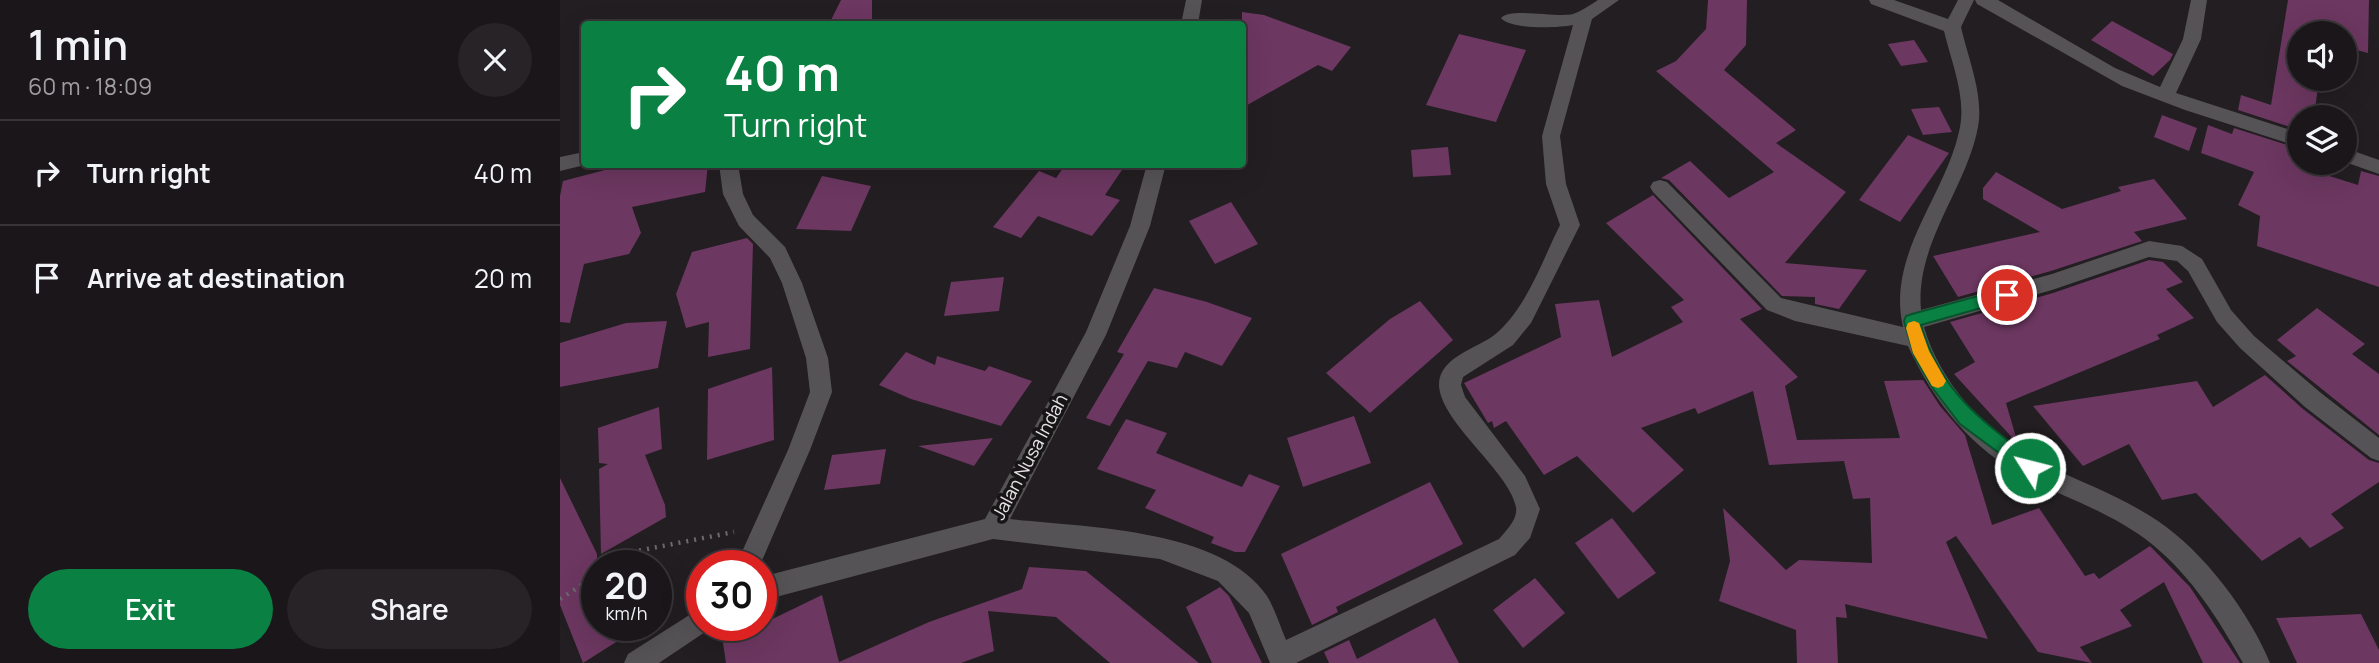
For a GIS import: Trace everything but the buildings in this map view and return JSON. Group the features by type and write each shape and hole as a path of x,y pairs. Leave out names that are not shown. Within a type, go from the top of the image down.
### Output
{"street":[{"path":"1190,21 1194,0"},
{"path":"1510,18 1554,22 1584,17 1611,0"},
{"path":"1877,0 1952,27"},
{"path":"1966,0 1952,27 1965,83 1970,124 1960,158 1936,207 1916,265 1910,295 1914,330 1921,353 1940,385 1966,418 1996,443 2030,468 2136,520 2180,553 2231,619 2257,663"},
{"path":"1983,0 2024,19 2093,63 2128,81 2287,136"},
{"path":"2166,94 2192,39 2199,0"},
{"path":"993,528 1160,547 1226,572 1258,604 1282,659 1507,547 1522,530 1528,509 1517,484 1455,402 1450,385 1454,371 1506,339 1524,317 1570,225 1556,184 1551,136 1584,17"},
{"path":"2357,159 2379,167"},
{"path":"560,163 581,160"},
{"path":"729,168 733,194 746,220 778,253 806,317 817,359 821,392 755,550"},
{"name":"Jalan Nusa Indah","path":"777,585 993,528 1095,335 1140,226 1156,168"},
{"path":"1660,187 1774,304 1795,312 1914,330 2149,249 2182,254 2195,265 2224,316 2247,342 2313,400 2379,451"},
{"path":"637,663 686,630"}],"path":[{"path":"642,550 765,526"},
{"path":"560,599 581,585"}],"slow traffic":[{"path":"1914,328 1921,353 1938,381"}],"route":[{"path":"2007,295 1912,321 1921,353 1940,385 1966,418 2030,468"}]}
